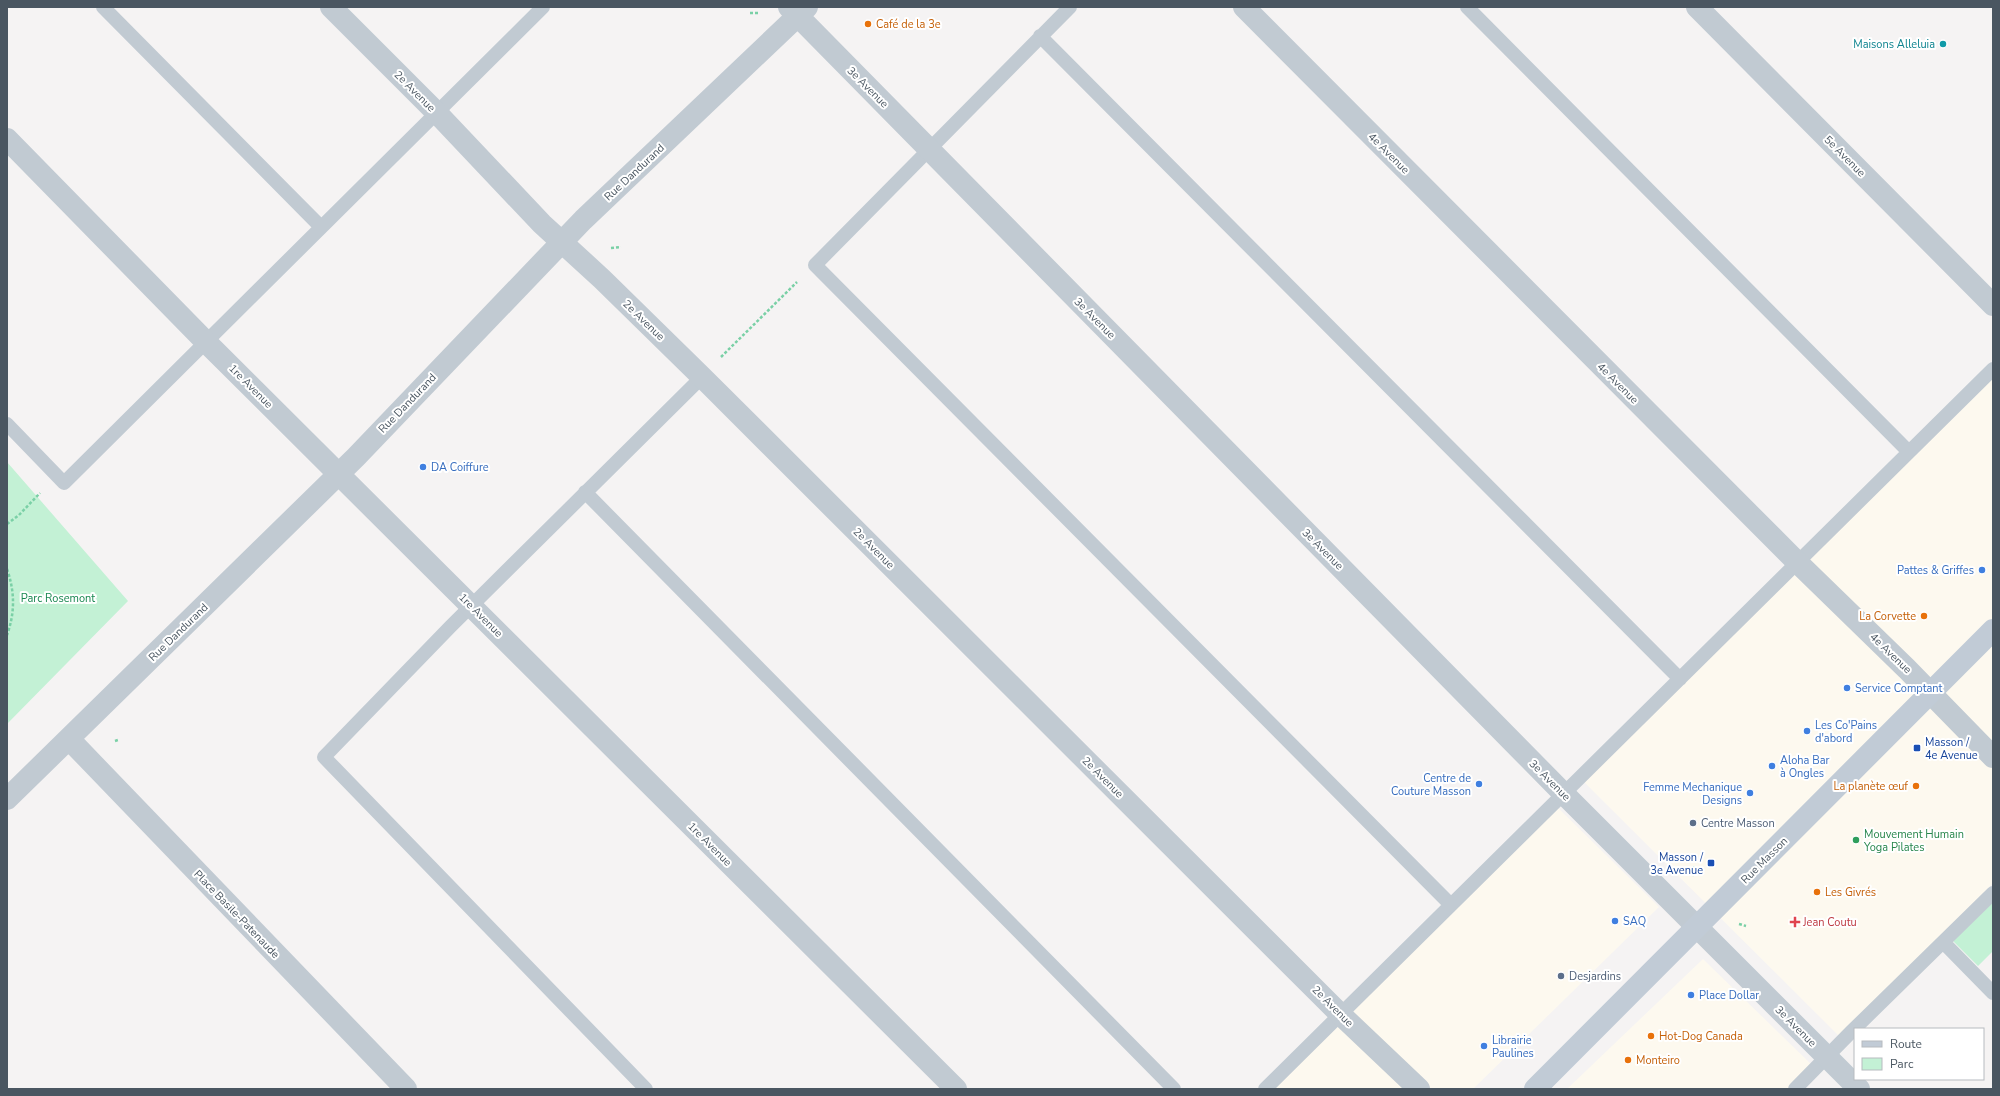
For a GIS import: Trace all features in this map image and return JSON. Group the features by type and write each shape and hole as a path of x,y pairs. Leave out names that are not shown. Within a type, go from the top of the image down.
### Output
{"street":[{"name":"2e Avenue","path":"331,7 436,112 561,242 602,279 702,376 1340,1014 1419,1089"},
{"name":"4e Avenue","path":"1244,7 1797,562 1930,692 1993,757"},
{"name":"5e Avenue","path":"1697,7 1993,305"},
{"name":"3e Avenue","path":"798,10 930,150 1563,793 1859,1089"},
{"name":"Rue Dandurand","path":"7,800 339,473 561,242 798,10"},
{"name":"1re Avenue","path":"7,139 206,342 956,1089"},
{"name":"Rue Masson","path":"1535,1089 1993,630"},
{"name":"Place Basile-Patenaude","path":"69,739 406,1089"}],"lane":[{"path":"103,7 321,227"},
{"path":"7,424 64,483 543,7"},
{"path":"1070,7 815,265 1451,905"},
{"path":"1467,7 1909,452"},
{"path":"1040,36 1680,679"},
{"path":"1265,1089 1993,369"},
{"path":"646,1089 324,757 585,492 702,376"},
{"path":"585,492 1174,1089"},
{"path":"1856,1028 1944,943 1993,893"},
{"path":"1944,943 1993,993"},
{"path":"1795,1089 1854,1030"}],"path":[{"path":"611,248 621,247"},
{"path":"702,376 815,265"},
{"path":"7,524 19,515 57,476"},
{"path":"7,569 13,592 14,609 7,635"},
{"path":"1880,688 1890,693"},
{"path":"1693,866 1694,876"},
{"path":"1738,924 1746,926"}],"shaded area":[{"path":"1993,369 1993,883 1840,1037 1582,780"},
{"path":"1551,801 1659,907 1473,1089 1262,1089"},
{"path":"1703,959 1814,1067 1792,1089 1567,1089"}],"green space":[{"name":"Parc Rosemont","path":"7,462 128,601 7,724"},
{"path":"1993,902 1993,951 1978,966 1953,941"}],"place":[{"name":"Café de la 3e","path":"868,24"},
{"name":"Maisons Alleluia","path":"1943,44"},
{"name":"DA Coiffure","path":"423,467"},
{"name":"Pattes & Griffes","path":"1982,570"},
{"name":"La Corvette","path":"1924,616"},
{"name":"Service Comptant","path":"1847,688"},
{"name":"Les Co'Pains d'abord","path":"1807,731"},
{"name":"Masson / 4e Avenue","path":"1917,748"},
{"name":"Aloha Bar à Ongles","path":"1772,766"},
{"name":"Centre de Couture Masson","path":"1479,784"},
{"name":"La planète œuf","path":"1916,786"},
{"name":"Femme Mechanique Designs","path":"1750,793"},
{"name":"Centre Masson","path":"1693,823"},
{"name":"Mouvement Humain Yoga Pilates","path":"1856,840"},
{"name":"Masson / 3e Avenue","path":"1711,863"},
{"name":"Les Givrés","path":"1817,892"},
{"name":"SAQ","path":"1615,921"},
{"name":"Jean Coutu","path":"1795,922"},
{"name":"Desjardins","path":"1561,976"},
{"name":"Place Dollar","path":"1691,995"},
{"name":"Hot-Dog Canada","path":"1651,1036"},
{"name":"Librairie Paulines","path":"1484,1046"},
{"name":"Monteiro","path":"1628,1060"}]}
